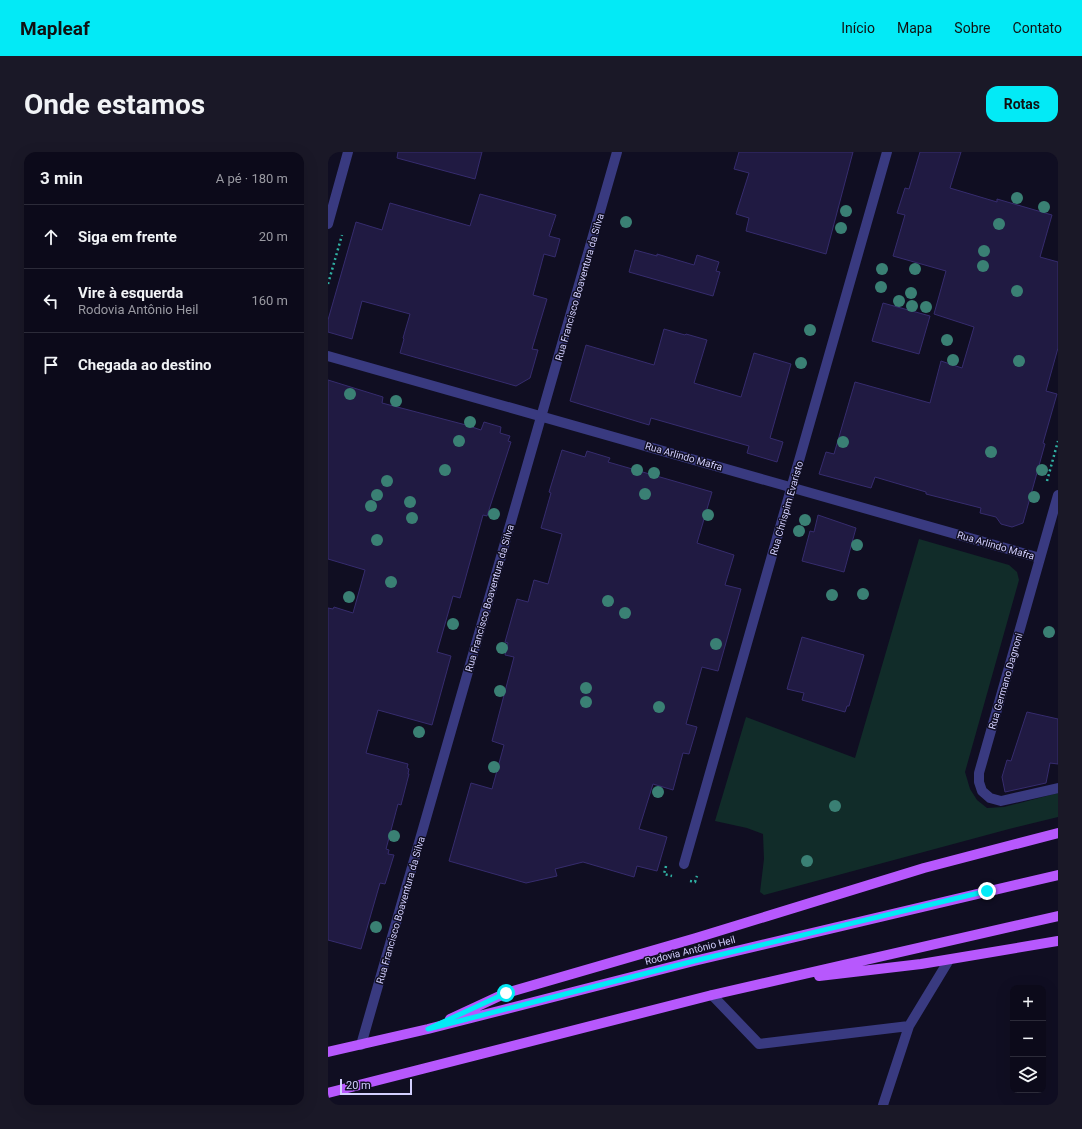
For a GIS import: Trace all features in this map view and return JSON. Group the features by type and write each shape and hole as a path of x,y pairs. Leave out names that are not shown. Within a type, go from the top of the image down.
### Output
{"main road":[{"path":"428,1029 506,993 696,938 924,868 1058,833"},
{"name":"Rodovia Antônio Heil","path":"328,1052 428,1029 694,961 1058,874"},
{"path":"328,1093 712,995 1058,916"},
{"path":"765,983 949,960 1058,941"}],"street":[{"path":"328,224 348,152"},
{"name":"Rua Francisco Boaventura da Silva","path":"361,1045 617,152"},
{"name":"Rua Chrispim Evaristo","path":"684,864 887,152"},
{"name":"Rua Arlindo Mafra","path":"328,356 1040,558"},
{"name":"Rua Germano Dagnoni","path":"1058,495 979,773 979,782 982,791 990,798 1001,801 1058,788"},
{"path":"883,1105 909,1026 949,960"},
{"path":"712,995 759,1044 909,1026"}],"path":[{"path":"668,859 664,874 676,877"},
{"path":"689,880 695,882 697,876"}],"green space":[{"path":"919,539 1009,565 1017,572 1019,580 965,772 970,789 977,800 987,808 1004,807 1058,793 1058,817 764,895 760,892 764,859 763,834 747,828 715,821 746,717 855,758"}],"building":[{"path":"398,152 482,152 475,179 397,158"},
{"path":"739,152 853,152 826,254 746,231 749,218 736,214 749,173 734,169"},
{"path":"920,152 961,152 950,188 997,202 997,199 1052,215 1040,257 1058,262 1058,348 1046,391 1057,394 1023,523 1012,527 1001,524 996,517 980,513 981,508 926,494 926,492 875,477 871,488 819,474 826,452 834,454 855,382 930,403 941,361 962,368 974,327 934,314 946,271 893,256 905,215 897,213 905,188 909,189"},
{"path":"480,194 556,215 549,236 560,239 555,257 544,254 533,295 547,299 532,349 538,350 530,378 516,386 400,353 410,314 362,301 352,339 328,332 328,320 356,222 382,230 390,203 470,226"},
{"path":"635,250 657,256 657,254 694,265 697,255 719,262 716,271 720,272 713,296 629,272"},
{"path":"883,303 930,316 919,354 872,341"},
{"path":"664,329 707,340 694,383 741,397 754,353 791,364 770,438 783,442 777,462 747,453 749,446 651,418 649,425 570,401 586,345 654,365"},
{"path":"328,380 383,397 382,403 481,430 484,422 501,427 500,433 510,436 508,441 511,442 487,516 483,515 460,598 453,596 437,652 451,656 432,725 378,710 366,753 408,764 407,768 409,769 409,774 401,805 398,804 386,849 389,850 388,854 394,855 385,884 380,883 361,949 328,940 328,608 333,609 334,607 353,613 365,570 328,559"},
{"path":"562,450 585,457 587,451 610,458 608,462 712,492 697,543 734,555 725,585 741,589 718,671 702,667 686,724 697,727 689,754 683,753 673,790 653,784 639,829 667,837 657,871 637,866 634,877 583,862 555,869 557,876 526,883 449,861 471,783 492,789 504,745 492,741 514,657 505,655 508,643 505,642 517,599 528,602 534,580 548,584 562,534 541,528 551,493 549,492"},
{"path":"818,515 856,528 844,572 802,561 810,531 814,532"},
{"path":"802,637 864,655 849,706 847,706 845,712 802,700 804,693 787,689"},
{"path":"1027,712 1058,719 1058,764 1050,763 1046,783 1005,792 1002,777 1007,760 1011,761"}],"route":[{"path":"506,993 428,1029 694,961 987,891"}]}
